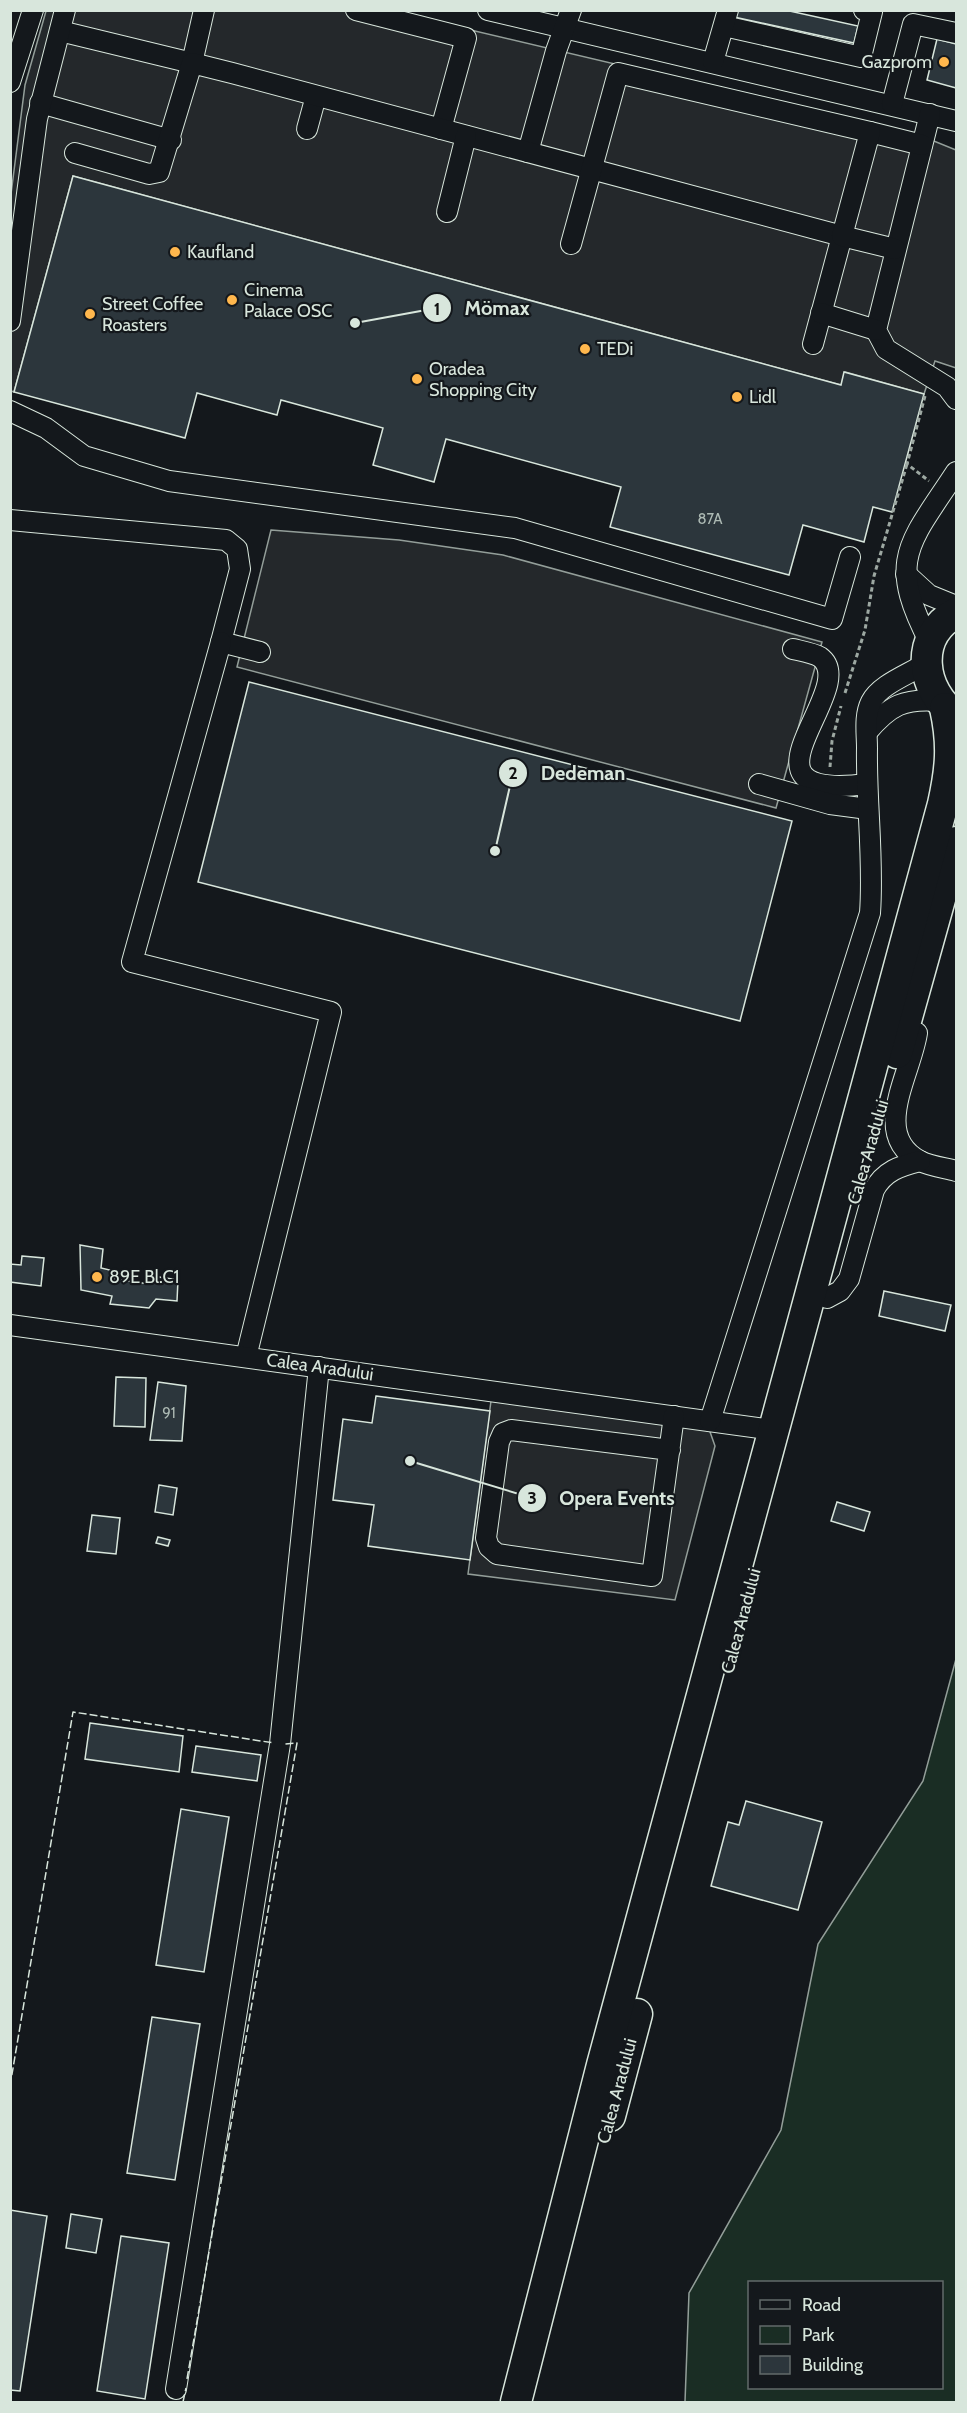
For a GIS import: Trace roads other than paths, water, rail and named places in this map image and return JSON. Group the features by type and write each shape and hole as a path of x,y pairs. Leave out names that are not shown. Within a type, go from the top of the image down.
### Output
{"highway":[{"path":"928,653 939,628 957,613"},
{"name":"Calea Aradului","path":"516,2403 602,2066 943,804 951,769 952,738 947,708 932,690 928,653"},
{"name":"Calea Aradului","path":"536,2403 827,1298 957,842"}],"street":[{"path":"10,82 33,10"},
{"path":"10,321 40,103 65,10"},
{"path":"75,153 149,174 159,172 171,140 204,10"},
{"path":"356,10 466,38 441,129"},
{"path":"488,10 568,20 626,42 957,121"},
{"path":"713,62 726,18 861,57 872,12 864,10"},
{"path":"528,152 556,51 568,20"},
{"path":"892,104 913,24 957,33"},
{"path":"60,31 192,63 895,249"},
{"path":"570,244 626,42"},
{"path":"618,73 922,145"},
{"path":"307,129 316,96"},
{"path":"40,103 171,140"},
{"path":"930,114 876,330 886,349 947,387 957,399"},
{"path":"813,344 870,132"},
{"path":"447,212 466,136"},
{"path":"821,313 876,330"},
{"path":"10,411 46,428 84,456 169,481 515,528 832,619 850,558"},
{"path":"710,1421 870,913 872,889 867,784 867,715 876,696 928,653 908,595 907,557 915,535 957,472"},
{"path":"10,520 226,540 237,549 240,570 132,962 331,1012 246,1357"},
{"path":"906,574 929,595 957,606"},
{"path":"221,642 260,652"},
{"path":"793,649 820,657 828,668 829,681 802,742 798,764 805,776 831,787 867,784"},
{"path":"867,732 879,718 902,702 918,699 947,708"},
{"path":"759,784 830,804 868,809"},
{"path":"913,995 918,1021 917,1036 894,1124 895,1134 905,1149 920,1161 957,1171"},
{"path":"827,1298 840,1290 849,1279 879,1179 902,1165 920,1161"},
{"name":"Calea Aradului","path":"10,1324 773,1430"},
{"path":"176,2389 279,1744 319,1367"},
{"path":"670,1450 511,1430 502,1433 486,1538 489,1547 497,1554 652,1576 670,1450 674,1416"}],"place":[{"name":"Gazprom","path":"944,62"},
{"name":"Kaufland","path":"175,252"},
{"name":"Cinema Palace OSC","path":"232,300"},
{"name":"Street Coffee Roasters","path":"90,314"},
{"name":"Mömax","path":"355,323"},
{"name":"TEDi","path":"585,349"},
{"name":"Oradea Shopping City","path":"417,379"},
{"name":"Lidl","path":"737,397"},
{"name":"Dedeman","path":"495,851"},
{"name":"89E Bl.C1","path":"97,1277"},
{"name":"Opera Events","path":"410,1461"}]}
